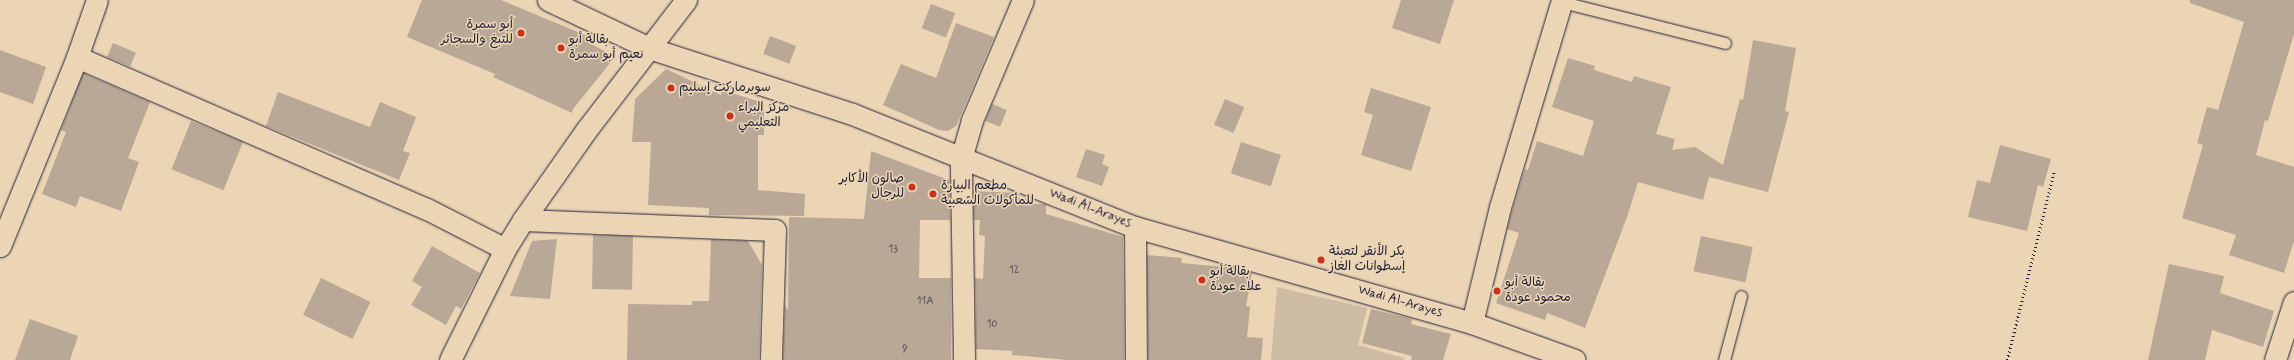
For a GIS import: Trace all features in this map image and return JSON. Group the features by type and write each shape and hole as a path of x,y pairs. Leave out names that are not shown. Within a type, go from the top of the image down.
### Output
{"street":[{"path":"0,246 77,57 97,0"},
{"name":"Wadi Al-Arayes","path":"548,0 649,48 852,114 961,159 1135,227 1472,322 1575,360"},
{"path":"450,360 505,249 523,220 587,129 686,0"},
{"path":"964,360 961,159 972,120 1023,0"},
{"path":"1472,322 1500,207 1562,1"},
{"path":"77,57 427,209 505,249"},
{"path":"523,220 775,230 771,360"},
{"path":"1135,227 1136,360"},
{"path":"2275,360 2294,302"}],"lane":[{"path":"1562,1 1725,43"},
{"path":"1724,360 1742,296"}],"path":[{"path":"2007,360 2054,172"}],"shaded area":[{"path":"1277,287 1367,308 1358,345 1404,358 1404,360 1271,360"}],"building":[{"path":"422,0 501,0 590,37 588,42 615,57 573,109 572,113 493,77 495,74 407,37"},
{"path":"1401,0 1454,0 1440,44 1392,28"},
{"path":"2190,0 2294,0 2294,34 2268,121 2265,120 2256,155 2294,167 2294,241 2284,273 2229,255 2236,235 2182,218 2203,145 2197,143 2207,107 2218,110 2244,22 2190,3"},
{"path":"931,4 955,13 946,38 922,28"},
{"path":"956,23 994,37 956,126 948,131 939,130 883,105 901,64 936,78"},
{"path":"770,36 796,46 789,64 763,54"},
{"path":"1753,40 1796,48 1785,111 1789,112 1768,192 1709,177 1703,200 1638,182 1627,217 1585,328 1547,313 1545,320 1496,303 1519,233 1507,229 1525,169 1528,170 1537,141 1583,156 1594,121 1552,107 1568,58 1595,66 1594,70 1632,82 1634,76 1671,87 1656,134 1675,139 1672,150 1695,147 1723,165 1740,99 1743,100"},
{"path":"113,43 136,53 130,67 107,57"},
{"path":"0,50 46,67 33,104 0,92"},
{"path":"666,69 721,95 722,90 764,103 764,135 758,135 758,190 805,194 804,216 709,215 709,208 648,205 651,142 632,142 635,99"},
{"path":"83,73 150,102 128,158 139,162 121,211 80,196 76,207 42,194 66,132 61,130"},
{"path":"1371,88 1431,107 1411,171 1361,155 1373,115 1364,112"},
{"path":"278,92 370,127 380,102 416,117 403,151 410,153 399,180 266,126"},
{"path":"1225,99 1244,107 1233,133 1214,125"},
{"path":"992,104 1007,110 1000,127 985,121"},
{"path":"191,121 243,142 223,190 172,169"},
{"path":"1241,142 1281,155 1271,186 1231,173"},
{"path":"2000,145 2051,159 2043,187 2038,185 2027,231 1968,217 1977,180 1990,183"},
{"path":"1086,149 1105,155 1102,164 1109,167 1102,186 1076,177"},
{"path":"871,151 949,180 950,220 920,220 919,278 951,278 951,360 783,360 785,305 788,311 789,217 864,219"},
{"path":"973,191 1019,193 1018,198 1032,199 1034,200 1034,204 1046,204 1046,214 1123,237 1124,360 1068,360 1012,355 1012,351 976,349 975,278 983,279 985,236 979,235 980,220 974,220"},
{"path":"593,235 633,236 632,290 592,289"},
{"path":"1701,236 1753,247 1745,282 1694,271"},
{"path":"557,239 550,299 510,296 532,241"},
{"path":"711,239 748,241 762,265 759,360 627,360 628,304 692,305 692,301 709,301"},
{"path":"432,246 480,273 461,309 456,306 446,325 411,305 422,287 412,281"},
{"path":"1147,255 1182,258 1181,263 1235,268 1252,273 1246,306 1250,307 1247,337 1263,338 1261,360 1148,360"},
{"path":"2169,264 2224,276 2220,293 2274,311 2263,347 2212,330 2205,360 2148,360"},
{"path":"321,278 370,302 352,339 303,315"},
{"path":"1371,309 1412,319 1411,324 1451,334 1443,360 1411,360 1412,356 1362,343"},
{"path":"30,319 78,336 70,360 15,360"}],"place":[{"name":"أبو سمرة للتبغ والسجائر","path":"521,33"},
{"name":"بقالة أبو نعيم أبو سمرة","path":"561,48"},
{"name":"سوبرماركت إسليم","path":"671,88"},
{"name":"مركز البراء التعليمي","path":"730,116"},
{"name":"صالون الأكابر للرجال","path":"912,187"},
{"name":"مطعم البيارة للمأكولات الشعبية","path":"933,194"},
{"name":"بكر الأنقر لتعبئة إسطوانات الغاز","path":"1321,260"},
{"name":"بقالة أبو علاء عودة","path":"1202,280"},
{"name":"بقالة أبو محمود عودة","path":"1497,291"}]}
